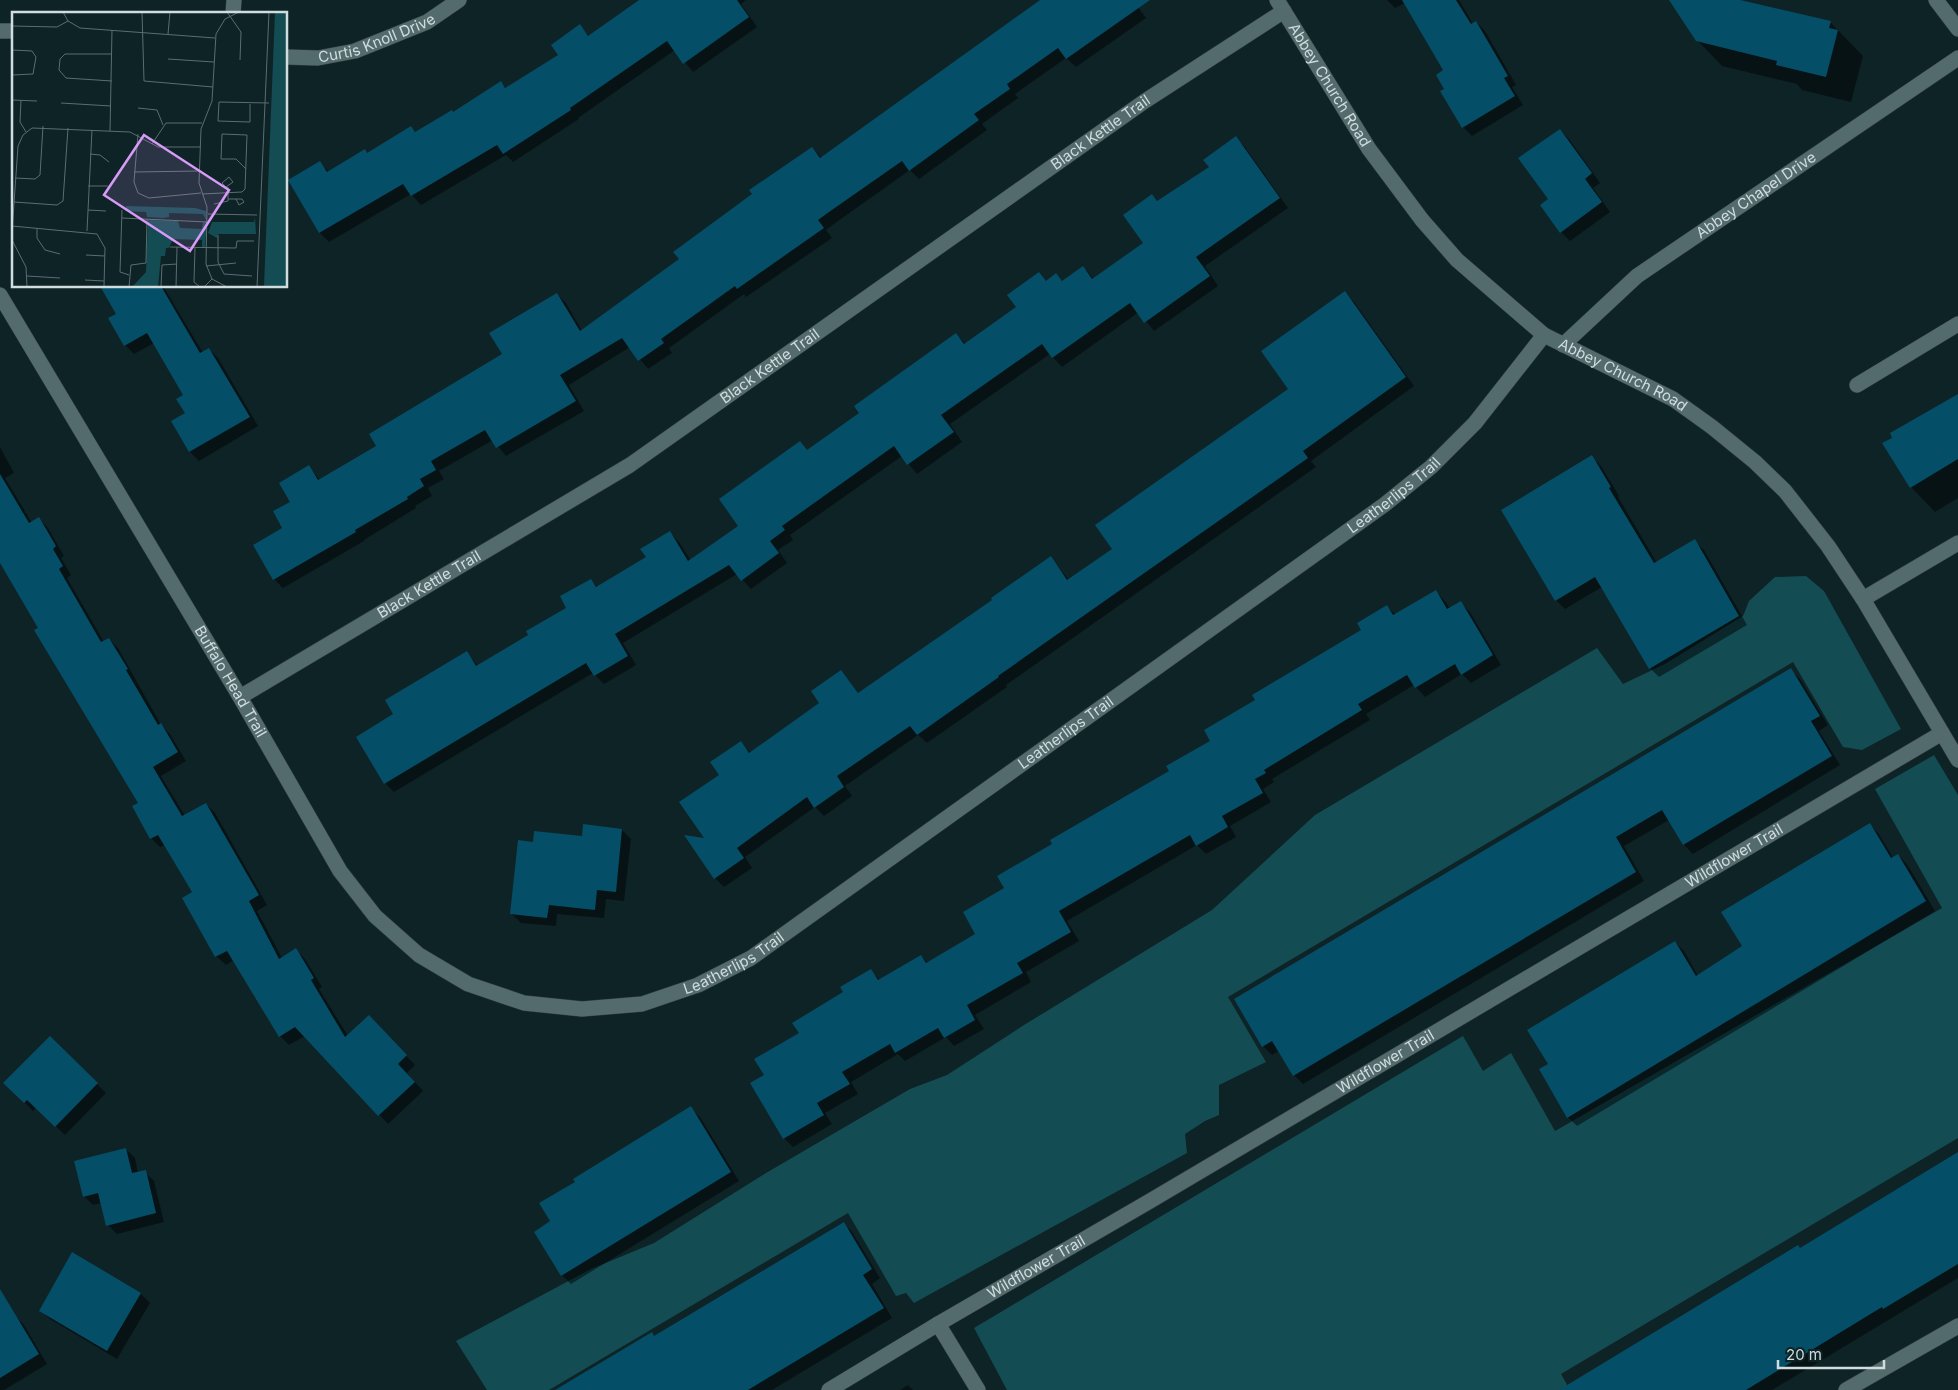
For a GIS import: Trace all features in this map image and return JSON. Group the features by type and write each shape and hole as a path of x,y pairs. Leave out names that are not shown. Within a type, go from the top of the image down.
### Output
{"street":[{"name":"Curtis Knoll Drive","path":"288,57 318,58 355,51 428,22 459,0"},
{"path":"1936,0 1958,29"},
{"name":"Abbey Church Road","path":"1280,5 1369,148 1422,220 1457,260 1544,335 1673,399 1712,427 1755,462 1785,491 1808,518 1863,599 1958,760"},
{"name":"Black Kettle Trail","path":"240,697 630,465 1280,5"},
{"name":"Abbey Chapel Drive","path":"1563,345 1636,276 1958,58"},
{"name":"Buffalo Head Trail","path":"0,295 240,697 340,871 375,916 418,955 468,984 524,1003"},
{"path":"1857,385 1958,324"},
{"name":"Leatherlips Trail","path":"524,1003 582,1009 642,1004 698,985 751,958 1384,505 1431,467 1475,423 1544,335"},
{"path":"1863,599 1958,543"},
{"name":"Wildflower Trail","path":"829,1390 1942,733"},
{"path":"938,1324 978,1390"},
{"path":"1846,1390 1958,1326"}],"shaded area":[{"path":"1806,576 1824,591 1901,729 1862,750 1843,747 1793,662 1228,997 1266,1062 1219,1085 1219,1115 1205,1121 1185,1134 1187,1153 914,1303 906,1293 896,1296 848,1213 549,1390 487,1390 456,1341 591,1269 654,1243 766,1173 910,1089 947,1075 1024,1025 1212,910 1315,815 1597,648 1623,684 1665,664 1743,616 1749,601 1775,577"},
{"path":"1934,755 1958,795 1958,1138 1561,1374 1570,1390 1007,1390 974,1328 1463,1036 1483,1071 1511,1053 1555,1131 1942,908 1875,789"}],"building":[{"path":"639,0 737,0 749,17 683,64 667,41 570,108 571,110 503,154 497,145 411,196 403,184 319,233 288,180 320,161 327,172 365,149 367,153 411,126 415,132 452,110 453,112 501,81 505,88 558,55 551,45 580,24 588,36"},
{"path":"1040,0 1150,0 1066,59 1058,48 1007,84 1010,89 974,114 979,120 909,171 902,161 829,212 818,220 824,228 737,289 735,286 661,339 664,343 638,361 622,338 560,375 576,401 496,448 485,430 431,461 436,470 420,479 424,486 407,497 408,499 355,530 356,532 273,580 253,545 282,528 273,511 290,502 279,483 309,465 318,480 376,446 369,434 502,354 489,333 557,293 580,331 679,259 673,252 752,194 749,190 812,147 820,158"},
{"path":"1402,0 1456,0 1471,24 1476,21 1508,76 1504,78 1515,96 1462,128 1440,91 1444,89 1436,75 1443,70"},
{"path":"1669,0 1740,0 1831,21 1829,28 1838,30 1826,77 1776,65 1777,61 1696,41"},
{"path":"1560,129 1592,173 1585,179 1602,202 1560,233 1540,205 1548,199 1518,158"},
{"path":"1236,136 1280,198 1196,257 1210,276 1144,323 1130,303 1052,358 1042,344 941,415 954,432 907,465 894,446 782,526 785,530 770,541 779,553 741,581 729,565 615,634 628,656 594,676 586,663 384,784 356,737 393,714 385,700 467,651 476,666 528,635 526,631 566,608 560,596 591,579 596,587 646,557 640,549 670,531 688,561 738,526 719,499 800,441 807,450 859,413 854,406 956,333 964,344 1016,307 1007,295 1039,272 1046,281 1056,273 1062,281 1083,266 1092,279 1143,243 1123,215 1152,194 1157,201 1209,167 1203,160"},
{"path":"101,288 162,288 200,353 209,348 250,417 189,452 171,421 185,413 176,399 183,395 147,333 124,346 108,318 116,314"},
{"path":"1345,291 1406,377 1303,451 1308,458 917,735 910,726 837,776 844,787 814,808 807,797 737,848 744,858 714,879 684,835 704,838 679,802 719,775 710,762 741,741 749,753 819,703 811,691 841,670 858,693 992,600 991,598 1051,556 1067,580 1112,549 1095,525 1288,389 1261,351"},
{"path":"1958,394 1958,459 1910,488 1882,443 1892,438 1890,433"},
{"path":"1592,455 1611,487 1609,488 1654,563 1695,539 1739,616 1649,669 1595,577 1555,601 1501,510"},
{"path":"0,474 29,523 39,517 56,546 53,549 63,566 59,569 101,642 109,638 158,725 161,723 178,752 153,767 182,816 206,803 259,895 249,901 279,959 296,948 314,978 311,980 345,1037 369,1015 407,1055 398,1064 415,1082 378,1116 295,1027 279,1037 227,951 215,957 182,898 192,892 158,835 150,839 132,806 138,803 34,630 38,628 0,563"},
{"path":"1436,590 1447,609 1461,601 1493,655 1461,675 1455,664 1415,688 1407,675 1358,704 1362,710 1264,770 1266,773 1255,779 1263,793 1222,816 1228,827 1196,846 1190,835 1059,911 1071,932 1017,963 1023,973 967,1005 975,1020 944,1038 938,1028 895,1053 890,1044 842,1072 850,1084 817,1103 824,1115 783,1139 750,1083 764,1075 754,1059 799,1033 792,1023 843,992 840,987 871,969 878,980 921,955 926,963 975,934 963,912 1004,888 997,876 1052,844 1050,840 1169,771 1166,766 1210,741 1204,730 1255,700 1252,695 1361,630 1357,623 1387,605 1393,615"},
{"path":"1791,668 1820,716 1811,721 1832,756 1683,845 1662,810 1616,837 1636,872 1293,1076 1272,1041 1262,1047 1234,999"},
{"path":"1870,823 1891,858 1898,854 1926,901 1567,1118 1539,1069 1548,1064 1527,1030 1675,941 1696,976 1742,946 1721,912"},
{"path":"583,824 622,829 616,892 597,890 595,910 549,905 547,918 510,914 518,840 533,842 534,831 582,836"},
{"path":"50,1036 98,1083 55,1127 27,1100 24,1103 3,1083"},
{"path":"691,1106 731,1172 561,1276 534,1232 550,1221 539,1203 575,1182 573,1179"},
{"path":"126,1148 132,1173 146,1170 156,1213 106,1226 98,1193 83,1197 74,1161"},
{"path":"1958,1152 1958,1264 1883,1309 1882,1307 1746,1390 1559,1390 1798,1245 1800,1248"},
{"path":"844,1222 872,1269 863,1275 884,1308 748,1390 555,1390 652,1332 654,1336"},
{"path":"72,1252 141,1293 107,1351 39,1311"},
{"path":"0,1289 39,1354 0,1378"}]}
